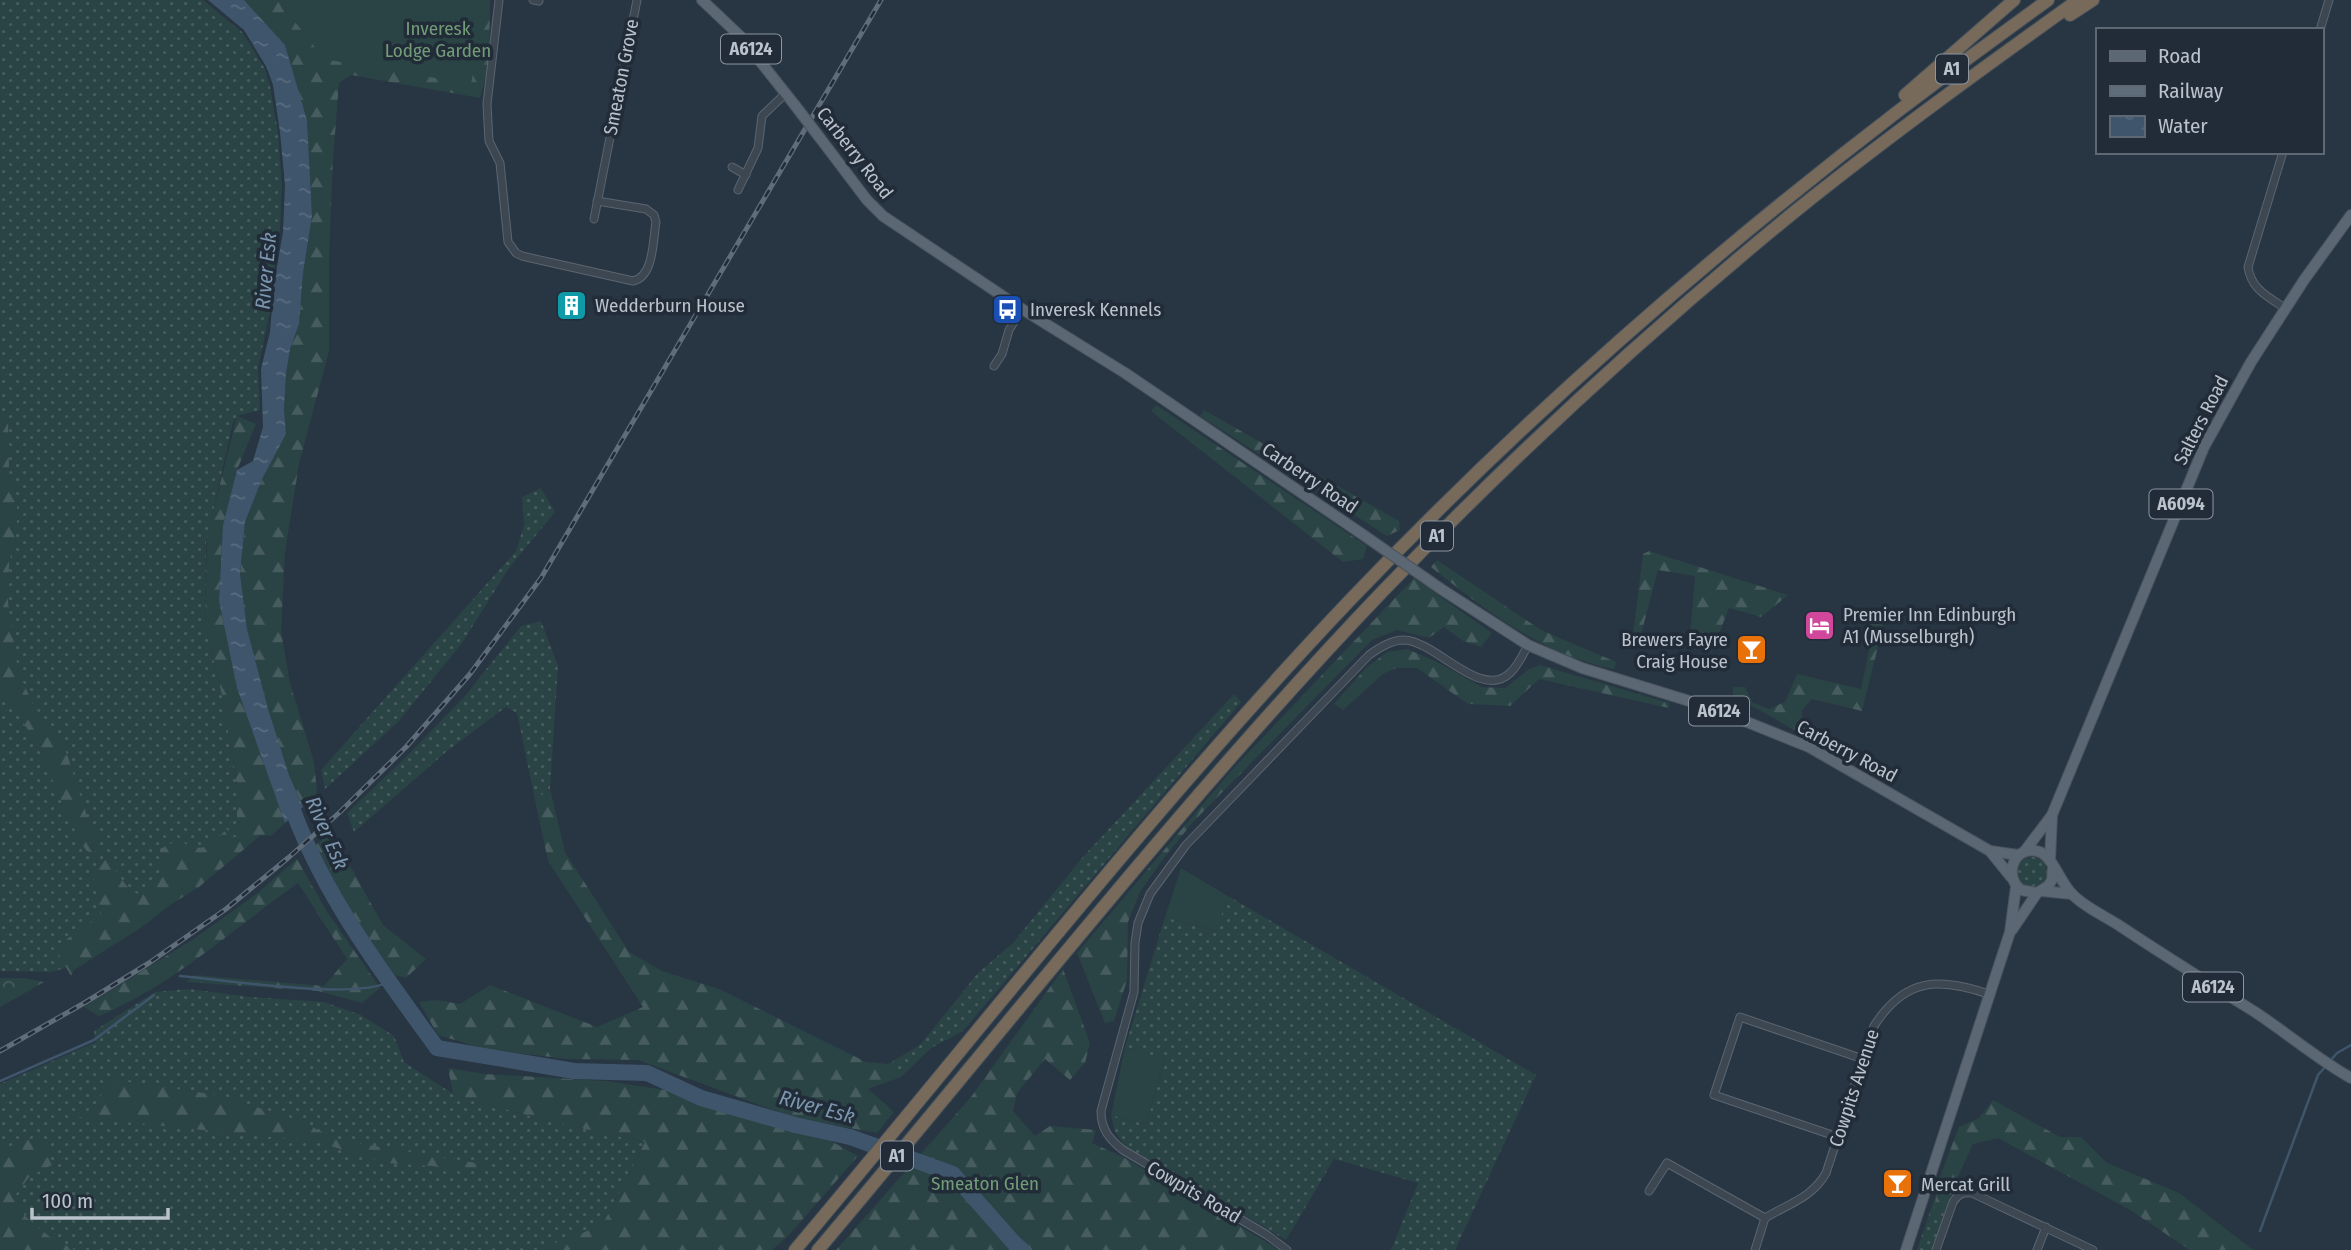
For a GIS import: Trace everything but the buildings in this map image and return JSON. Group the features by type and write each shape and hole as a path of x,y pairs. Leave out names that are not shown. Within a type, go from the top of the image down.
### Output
{"highway":[{"path":"1858,141 1876,120 2014,0"},
{"name":"A1","path":"795,1250 1224,738 1386,563 1510,439 1628,331 1751,226 1858,141 2048,0"},
{"name":"A1","path":"818,1250 1238,749 1374,601 1491,482 1619,362 1742,256 1901,129 2078,0"},
{"path":"2003,53 2032,40 2093,0"}],"main road":[{"name":"Carberry Road","path":"702,0 740,36 867,200 883,216 1022,310 1125,373 1441,589 1528,645 1582,668 1712,708 1809,747 1990,851 2014,882"},
{"name":"Salters Road","path":"2021,853 2052,816 2204,447 2250,362 2351,215"},
{"name":"Salters Road","path":"2051,863 2052,816"},
{"name":"Carberry Road","path":"1990,851 2021,853"},
{"path":"1906,1250 2010,932 2014,882 2011,865 2021,853 2038,852 2051,863 2052,880 2010,932"},
{"name":"A6124","path":"2051,863 2072,894 2351,1078"},
{"path":"2014,882 2026,892 2040,892"},
{"name":"A6124","path":"2040,892 2072,894"}],"street":[{"path":"499,0 487,104 489,141 500,163 506,236 511,248 516,253 634,281 641,279 648,270 656,222 654,215 646,209 597,201"},
{"path":"533,0 539,1"},
{"name":"Smeaton Grove","path":"594,219 637,0"},
{"path":"2321,28 2329,0"},
{"path":"738,190 758,148 762,116 786,93"},
{"path":"2282,154 2248,267 2249,276 2257,289 2285,308"},
{"path":"732,167 746,176"},
{"path":"994,366 1002,354 1009,330 1022,310"},
{"name":"Cowpits Road","path":"1287,1250 1267,1235 1123,1150 1112,1142 1105,1131 1101,1111 1134,992 1138,923 1150,894 1186,845 1379,648 1403,640 1415,642 1470,674 1493,681 1510,674 1528,645"},
{"name":"Cowpits Avenue","path":"1765,1218 1801,1200 1820,1185 1874,1026 1896,998 1909,989 1946,983 1991,995"},
{"path":"1838,1137 1714,1095 1740,1017 1863,1059"},
{"path":"1648,1191 1667,1163 1765,1218 1755,1250"},
{"path":"1936,1250 1953,1202 1956,1197 1966,1192 2093,1250"},
{"path":"2037,1250 2046,1227"}],"green space":[{"path":"0,0 203,0 242,32 265,69 278,133 282,185 272,302 258,368 260,410 237,416 233,422 206,543 205,624 223,699 237,785 237,837 65,968 52,972 0,971"},
{"path":"244,0 490,0 489,66 480,98 351,75 339,83 329,256 329,351 299,464 285,552 281,631 290,683 314,762 317,793 303,807 289,775 268,710 247,629 240,574 245,522 262,479 286,433 286,374 290,349 299,324 303,273 312,216 307,120 285,45"},
{"name":"Inveresk Lodge Garden","path":"278,0 487,0 471,84 324,59"},
{"path":"1156,405 1367,546 1363,559 1343,562 1151,411"},
{"path":"0,407 8,420 9,471 17,503 17,525 9,565 8,602 18,671 33,704 67,754 88,819 96,835 97,850 93,853 87,851 80,842 33,737 0,688"},
{"path":"1204,410 1399,521 1400,530 1387,536 1200,416"},
{"path":"237,416 256,424 237,470 223,525 219,601 237,688 285,823 271,836 261,835 199,887 74,970 71,976 55,948 101,914 93,877 105,860 128,887 138,894 162,877 160,849 178,840 194,847 205,847 227,829 233,837 237,837 237,785 223,699 205,624 207,536"},
{"path":"541,488 555,512 509,568 462,643 398,722 325,789 321,770 516,551 524,525 522,497"},
{"path":"1649,551 1788,595 1761,617 1729,608 1712,652 1689,648 1695,576 1658,570 1639,642 1632,643 1643,554"},
{"path":"1437,560 1541,630 1616,662 1614,669 1564,654 1494,615 1431,567"},
{"path":"1414,578 1492,633 1481,647 1463,641 1444,627 1429,638 1397,630 1372,640 1193,822 1163,859 1140,892 1128,922 1127,980 1114,1021 1105,1023 1077,953 1230,772"},
{"path":"1843,610 1884,622 1862,711 1812,699 1802,710 1802,721 1821,738 1817,743 1733,695 1733,687 1745,687 1752,702 1769,709 1785,702 1797,674 1861,689 1874,627 1844,617"},
{"path":"541,621 558,666 550,789 535,800 517,713 506,707 446,752 354,832 347,813 464,697 521,626"},
{"path":"1407,649 1482,687 1505,688 1529,669 1540,665 1669,703 1669,708 1539,679 1510,706 1468,704 1417,668 1396,668 1383,674 1343,710 1334,704 1366,668 1387,652"},
{"path":"1234,694 1241,702 963,1031 931,1048 901,1077 888,1064 920,1045 978,973 1013,943 1082,858"},
{"path":"550,789 565,852 629,952 662,971 719,989 866,1062 888,1064 901,1077 868,1089 894,1112 877,1133 795,1118 638,1060 567,1059 485,1049 438,1035 419,1002 436,1000 460,1004 490,985 597,1027 643,1007 548,861 535,800"},
{"path":"331,832 383,925 426,959 406,978 395,975 351,913 316,845"},
{"path":"2032,857 2043,861 2047,872 2043,883 2032,887 2021,883 2017,872 2021,861"},
{"path":"297,859 326,910 380,988 362,1003 318,991 186,982 195,975 324,986 347,959 298,883 152,989 99,1016 84,1007 192,940 255,895"},
{"path":"1181,868 1228,896 1216,931 1165,917"},
{"path":"1228,896 1536,1075 1455,1250 1391,1250 1418,1183 1334,1159 1286,1240 1126,1147 1115,1132 1111,1115 1146,1124 1165,1061 1125,1047 1165,917 1215,931"},
{"name":"Smeaton Glen","path":"1063,969 1090,1043 1085,1063 1070,1080 1045,1059 1017,1093 1013,1111 1035,1136 1050,1126 1096,1130 1092,1143 1123,1157 1277,1250 836,1250 971,1097"},
{"path":"0,978 24,978 44,982 0,1007"},
{"path":"189,989 324,1002 361,1015 394,1036 404,1062 453,1094 544,1120 645,1142 590,1250 0,1250 0,1084 96,1042 94,1031 155,992"},
{"path":"1125,1047 1165,1060 1146,1124 1111,1115"},
{"path":"448,1068 485,1074 606,1081 671,1091 831,1141 858,1156 789,1235 772,1250 545,1250 577,1229 580,1234 603,1224 645,1142 544,1120 453,1094"},
{"path":"115,1080 224,1096 303,1123 340,1140 488,1165 492,1170 385,1163 318,1142 69,1116 97,1108 102,1092"},
{"path":"1993,1100 2060,1137 2081,1137 2107,1163 2179,1193 2253,1250 2190,1250 2130,1210 1998,1138 1973,1144 1942,1211 1934,1210 1939,1179 1959,1127 1979,1118"},
{"path":"34,1138 45,1145 52,1165 30,1176 16,1194 25,1216 50,1237 75,1250 0,1250 0,1150"},
{"path":"1943,1174 1961,1188 1950,1196 1932,1250 1917,1250"}],"water":[{"path":"208,0 244,0 285,45 307,120 312,216 303,273 299,324 290,349 286,374 286,434 262,479 245,522 240,574 247,629 268,709 289,775 303,807 285,823 237,688 219,601 223,525 237,470 253,461 263,427 261,369 270,332 274,284 283,232 285,185 273,85 267,68 244,30"}],"waterway":[{"name":"River Esk","path":"288,796 316,864 334,896 373,958 437,1048 574,1071 647,1073 701,1098 795,1125 850,1137 953,1174 1022,1250"},
{"path":"180,976 319,989 371,987 389,982"},
{"path":"0,1081 94,1040 154,995"},
{"path":"2329,1062 2337,1053 2351,1045"},
{"path":"2260,1231 2318,1075 2325,1067"}],"railway":[{"path":"0,1051 149,963 226,909 340,812 406,747 470,674 541,578 881,0"}],"place":[{"name":"Wedderburn House","path":"572,305"},
{"name":"Inveresk Kennels","path":"1007,309"},
{"name":"Premier Inn Edinburgh A1 (Musselburgh)","path":"1820,625"},
{"name":"Brewers Fayre Craig House","path":"1751,650"},
{"name":"Mercat Grill","path":"1898,1184"}]}
